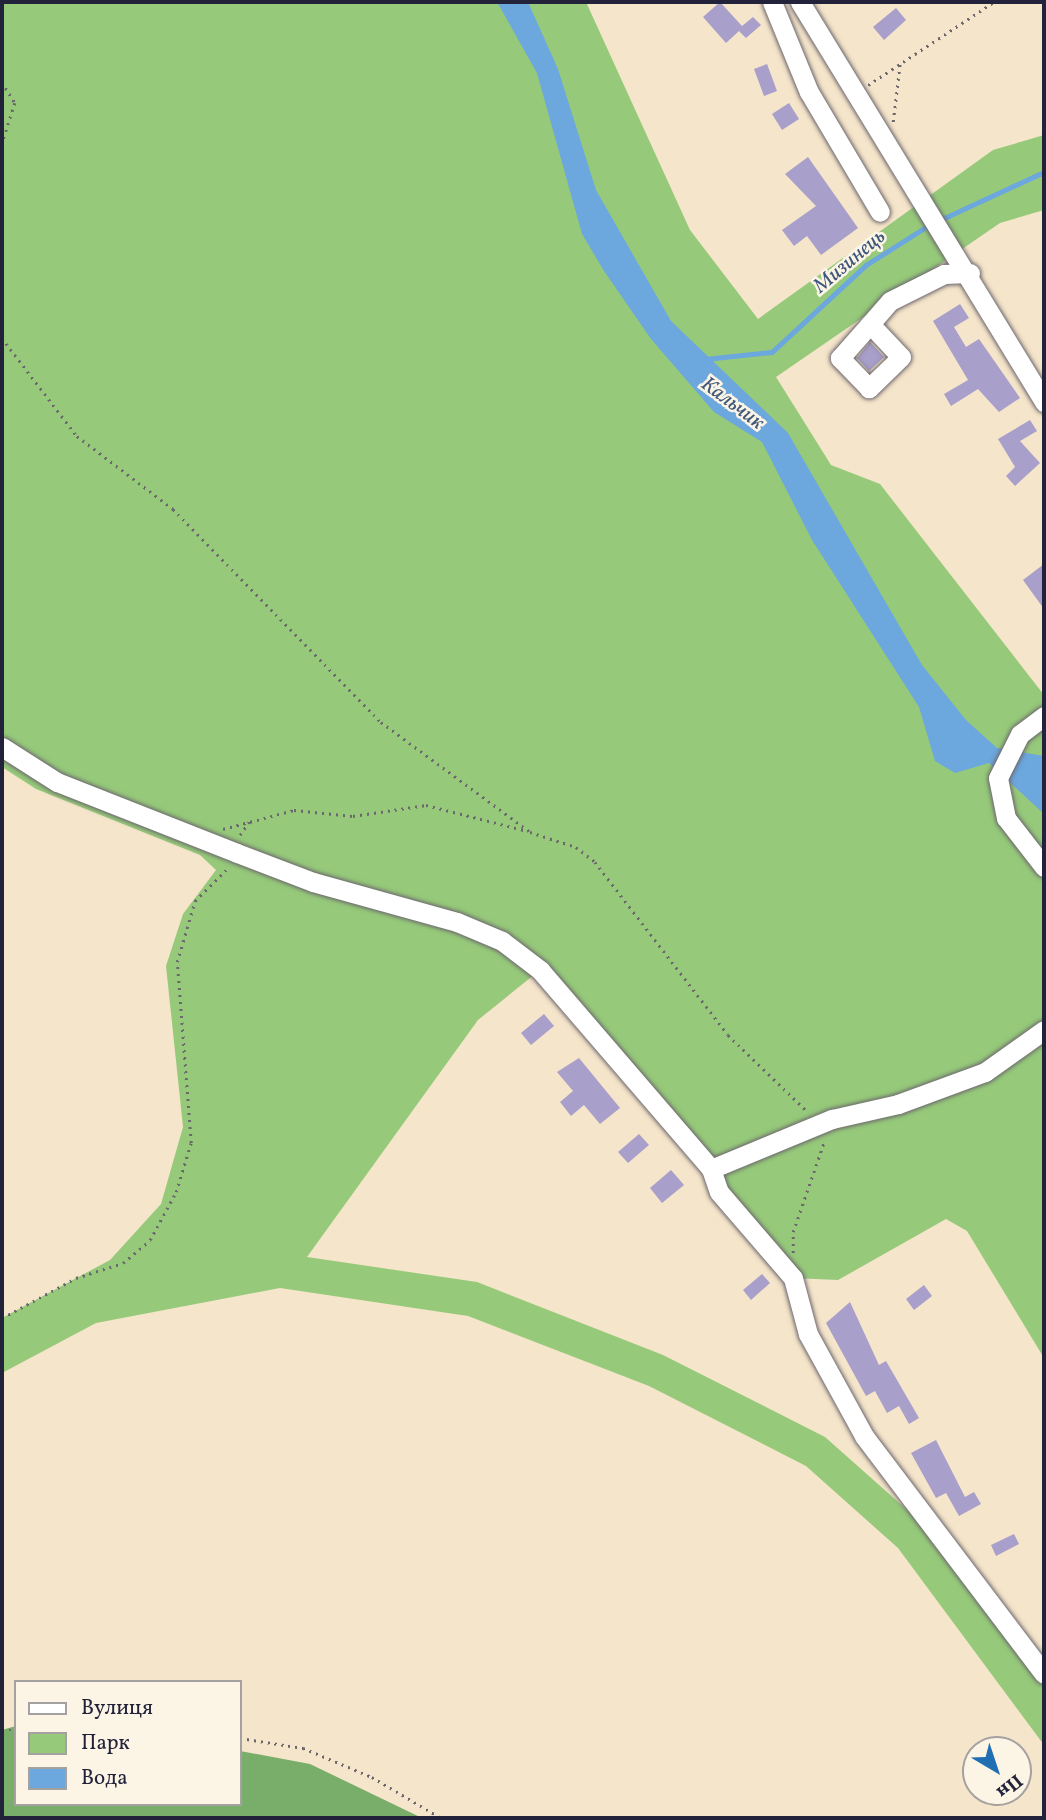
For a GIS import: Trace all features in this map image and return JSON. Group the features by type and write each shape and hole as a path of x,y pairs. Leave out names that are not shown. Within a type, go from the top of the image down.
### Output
{"street":[{"path":"772,2 808,92 880,212"},
{"path":"800,2 970,274 1036,368 1044,402"},
{"path":"870,324 890,301 944,274 970,274"},
{"path":"1044,716 1020,734 998,778 1006,818 1044,867"},
{"path":"2,747 57,782 237,853 313,882 457,922 502,941 540,970 711,1169 719,1192 793,1278 808,1334 864,1436 1044,1674"},
{"path":"711,1169 832,1119 985,1072 1044,1030"}],"path":[{"path":"857,92 994,2"},
{"path":"890,144 900,63"},
{"path":"2,82 15,103 2,144"},
{"path":"2,338 77,436 173,509 381,722 530,832"},
{"path":"191,835 293,810 353,816 426,806 530,832 576,847 595,862 728,1035 806,1110 832,1119 793,1233 793,1278"},
{"path":"2,1318 76,1278 123,1263 150,1240 176,1192 191,1143 177,962 195,901 237,853 250,820"},
{"path":"242,1738 303,1748 372,1777 441,1818"}],"green space":[{"path":"2,2 586,2 690,230 758,319 993,150 1044,135 1044,210 1000,223 776,377 831,465 880,484 1044,695 1044,1358 967,1231 946,1219 838,1280 793,1278 540,970 478,1020 307,1257 477,1282 663,1355 825,1437 923,1524 1025,1657 1044,1685 1044,1745 898,1548 806,1466 649,1386 468,1316 280,1288 96,1323 2,1373 2,1318 110,1260 161,1204 183,1127 166,966 183,914 216,870 200,855 36,789 2,767"},
{"path":"14,1727 14,1806 242,1806 242,1751 310,1764 422,1818 2,1818 2,1730"}],"water":[{"name":"Кальчик","path":"497,2 528,2 558,69 596,190 671,321 788,433 922,665 966,720 997,748 1044,756 1044,814 989,763 955,773 935,761 919,707 812,540 762,442 714,412 651,339 604,271 582,234 537,73"}],"building":[{"path":"720,2 742,26 753,17 761,25 746,38 739,31 726,43 703,17"},
{"path":"896,8 906,20 884,40 873,27"},
{"path":"767,64 777,91 764,96 754,69"},
{"path":"789,103 799,119 782,130 772,114"},
{"path":"808,157 858,228 821,255 807,236 794,246 782,230 816,206 785,174"},
{"path":"960,304 969,318 954,327 966,347 979,339 1020,398 999,412 978,389 951,406 944,394 968,380 933,321"},
{"path":"870,342 884,357 869,371 857,358"},
{"path":"1030,420 1037,431 1020,441 1040,463 1015,486 1006,476 1015,467 998,439"},
{"path":"1044,564 1044,609 1023,580"},
{"path":"544,1014 554,1026 531,1045 521,1033"},
{"path":"579,1058 620,1108 600,1124 584,1105 571,1116 560,1102 573,1091 557,1072"},
{"path":"639,1134 649,1145 628,1163 618,1152"},
{"path":"671,1170 684,1185 662,1203 650,1188"},
{"path":"762,1274 770,1283 751,1300 743,1290"},
{"path":"924,1285 932,1296 914,1310 906,1299"},
{"path":"850,1302 879,1365 886,1361 919,1418 909,1424 899,1406 887,1413 875,1391 866,1396 826,1323"},
{"path":"936,1440 965,1497 974,1492 981,1504 959,1516 946,1493 936,1498 911,1453"},
{"path":"1014,1534 1019,1544 996,1556 991,1545"}],"waterway":[{"name":"Мизинець","path":"940,220 1044,172"},
{"name":"Мизинець","path":"705,359 772,352 866,265 929,225"}]}
